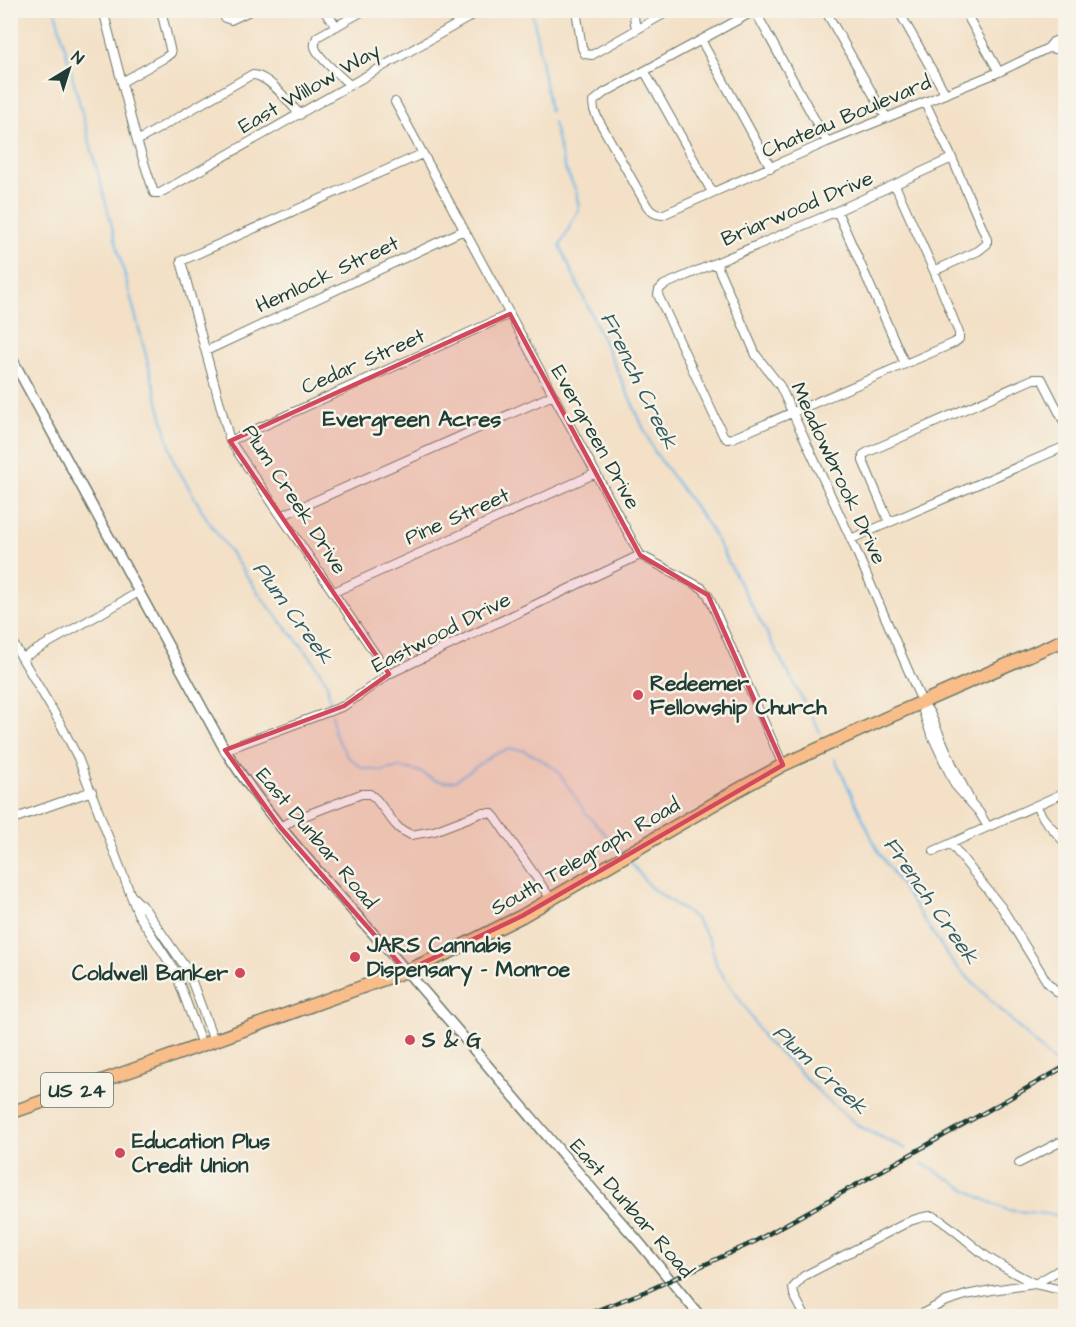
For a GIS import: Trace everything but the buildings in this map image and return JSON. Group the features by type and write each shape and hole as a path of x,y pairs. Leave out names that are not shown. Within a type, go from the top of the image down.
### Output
{"main road":[{"name":"South Telegraph Road","path":"10,1113 406,971 450,952 551,899 783,765 1065,639"}],"street":[{"path":"103,10 137,141 250,75 256,74 265,78 300,115"},
{"path":"122,82 171,53 161,10"},
{"path":"222,10 225,18 231,20 252,10"},
{"path":"323,10 337,26"},
{"path":"350,85 316,49 315,43 317,37 365,10"},
{"name":"East Willow Way","path":"137,141 154,193 160,193 482,10"},
{"path":"576,10 582,48 585,54 592,55 670,10"},
{"path":"633,10 636,30"},
{"path":"825,10 886,117"},
{"path":"898,10 945,93"},
{"path":"964,10 999,72"},
{"path":"712,192 645,72 756,11 827,142"},
{"name":"Chateau Boulevard","path":"645,72 604,93 593,102 598,119 625,168 651,212 657,215 886,117 999,72 1065,37"},
{"path":"701,40 771,168"},
{"name":"Chateau Boulevard","path":"1048,48 1055,49 1065,45"},
{"name":"Evergreen Drive","path":"395,102 640,555"},
{"path":"925,102 987,239 987,244 978,251 934,271"},
{"name":"Plum Creek Drive","path":"389,674 230,441 181,261 422,154"},
{"name":"Briarwood Drive","path":"792,414 727,439 720,431 658,295 659,290 664,285 895,186 952,158"},
{"path":"792,414 951,345 959,339 959,333 934,271 895,186"},
{"path":"837,211 905,364"},
{"name":"Hemlock Street","path":"206,351 464,230"},
{"name":"Meadowbrook Drive","path":"716,263 756,355 780,386 851,539 922,702 929,729 955,785 980,812 988,827"},
{"name":"Cedar Street","path":"230,441 510,314"},
{"name":"East Dunbar Road","path":"10,355 225,750 243,779 280,827 638,1241 700,1317"},
{"path":"890,522 863,461 863,455 868,452 1033,379 1042,378 1065,426"},
{"path":"281,516 553,395"},
{"path":"851,539 1065,446"},
{"name":"Pine Street","path":"334,592 596,473"},
{"path":"640,555 702,588 708,595 783,765"},
{"name":"Eastwood Drive","path":"225,750 336,710 350,703 389,674 640,555"},
{"path":"22,658 139,592"},
{"path":"10,638 78,758 138,914 175,971 208,1043"},
{"path":"10,820 92,791"},
{"path":"934,851 1065,792"},
{"path":"280,827 361,794 370,794 395,824 411,835 434,831 481,813 492,813 551,899"},
{"path":"1036,806 1065,844"},
{"path":"951,844 1002,908 1047,982 1065,997"},
{"path":"132,896 145,909 188,970 208,1043"},
{"path":"1019,1162 1065,1139"},
{"path":"805,1317 793,1288 804,1276 922,1217 933,1216 944,1222 1001,1266 1035,1284 1065,1291"},
{"path":"918,1317 944,1302 966,1295 1035,1284 1065,1266"}],"highlighted area":[{"path":"510,314 640,555 708,595 783,765 522,916 406,971 280,827 225,750 344,706 389,674 230,441"}],"waterway":[{"name":"Plum Creek","path":"55,10 174,462 207,519 265,602 310,656 327,683 331,709"},
{"name":"French Creek","path":"532,10 550,111"},
{"name":"French Creek","path":"553,122 564,166 576,191 579,208 560,246 654,451 710,528 820,732"},
{"name":"Plum Creek","path":"332,714 334,733 347,756 362,768 382,771 399,767 418,771 435,780 455,781 494,754 511,749 523,750 557,770 585,812 623,854"},
{"name":"French Creek","path":"835,759 878,851 952,962 1056,1064"},
{"name":"Plum Creek","path":"629,860 650,887 696,919 710,941 717,967 766,1042 788,1060 824,1097 860,1127 906,1149"},
{"name":"Plum Creek","path":"922,1163 979,1197 1007,1210 1066,1216"}],"railway":[{"path":"582,1316 649,1290 754,1242 1066,1066"}],"place":[{"name":"Redeemer Fellowship Church","path":"638,695"},
{"name":"JARS Cannabis Dispensary - Monroe","path":"355,957"},
{"name":"Coldwell Banker","path":"240,973"},
{"name":"S & G","path":"410,1040"},
{"name":"Education Plus Credit Union","path":"120,1153"}],"district":[{"name":"Evergreen Acres","path":"412,418"}]}
